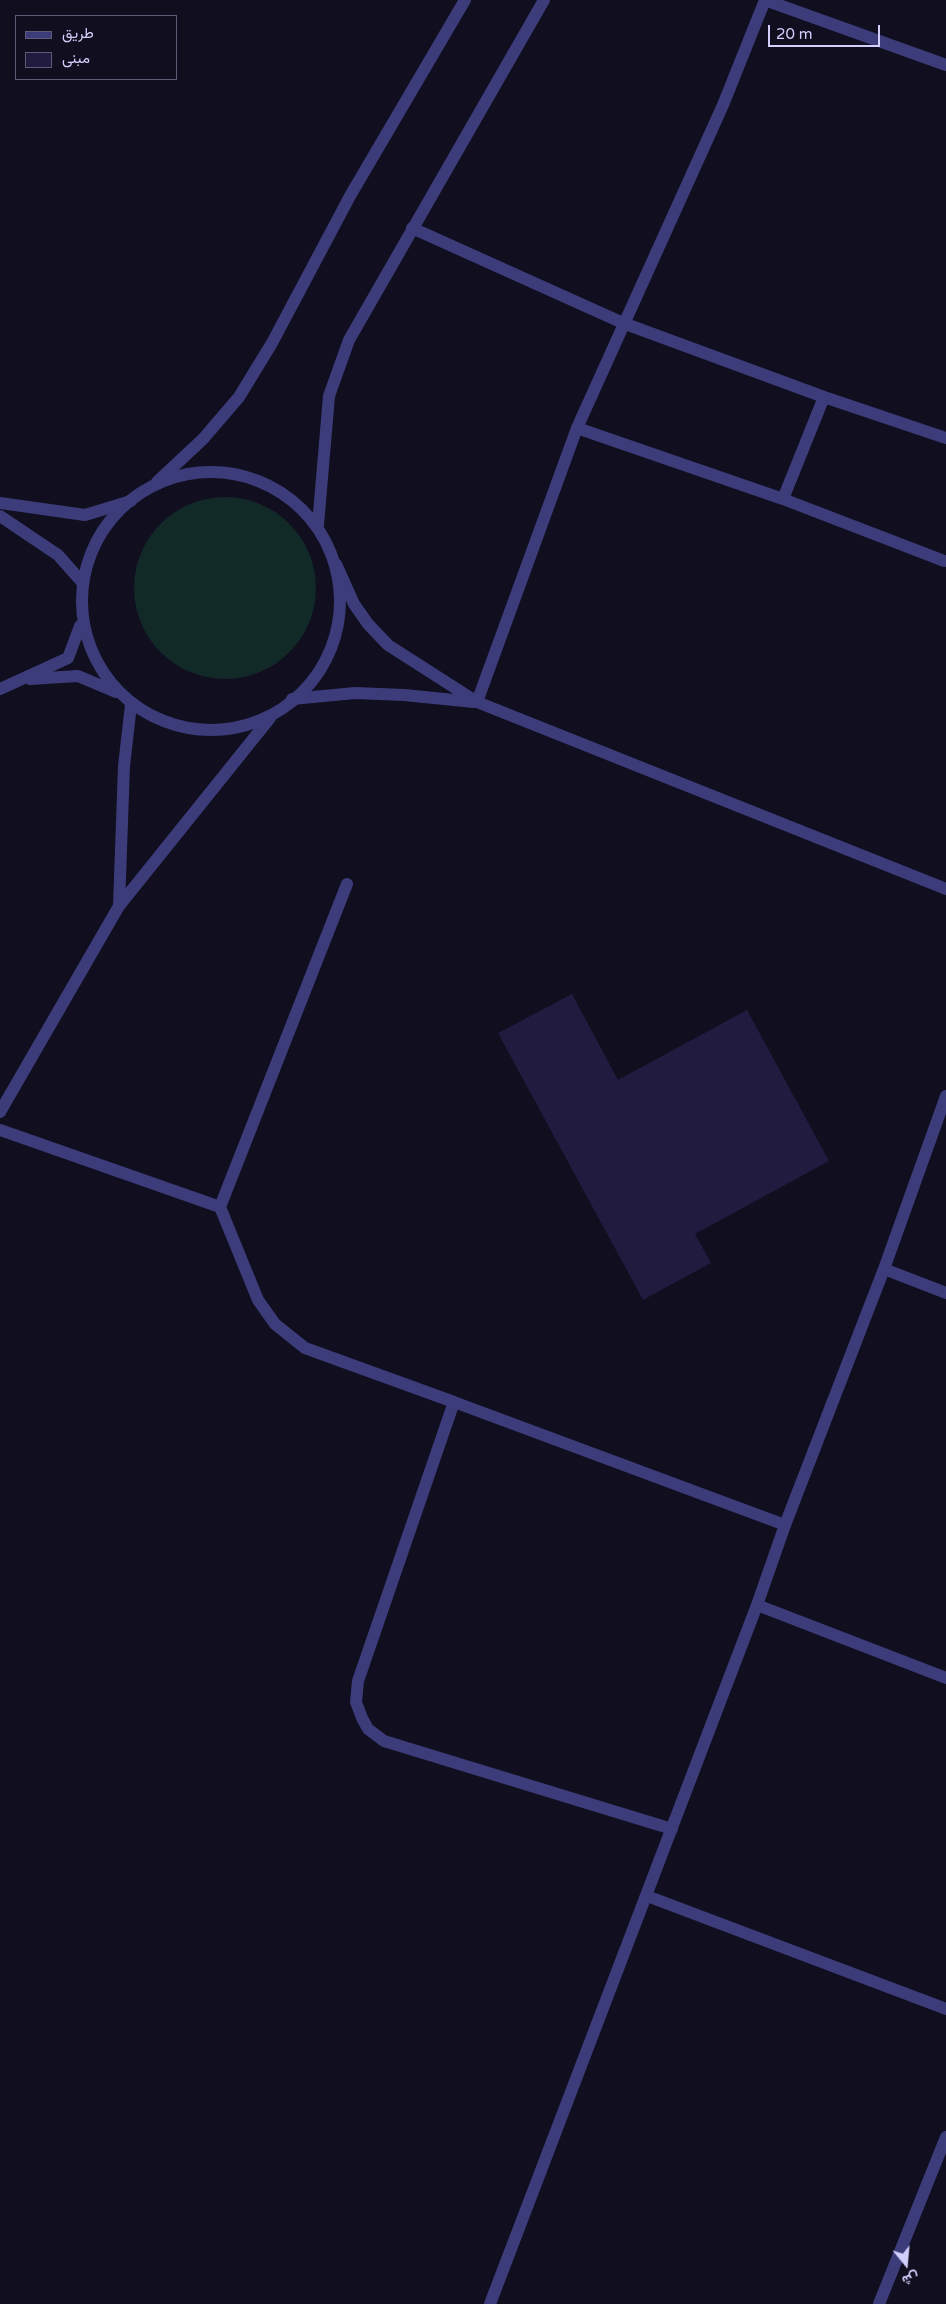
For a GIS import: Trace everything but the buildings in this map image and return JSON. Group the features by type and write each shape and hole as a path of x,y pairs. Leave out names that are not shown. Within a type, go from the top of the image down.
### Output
{"street":[{"path":"0,689 68,658 79,633 82,582 96,540 122,507 155,484 203,439 239,397 272,343 350,196 465,0"},
{"path":"318,525 329,396 349,340 544,0"},
{"path":"477,702 577,428 723,105 765,0 946,65"},
{"path":"412,228 623,323 946,438"},
{"path":"783,499 824,396"},
{"path":"577,428 783,499 944,561"},
{"path":"155,484 186,474 230,472 276,487 318,525 354,604 368,624 388,645 477,702 946,889"},
{"path":"0,503 85,515 131,501"},
{"path":"0,516 58,556 82,582"},
{"path":"0,1112 119,906 270,718 316,679 334,646 342,602 336,564"},
{"path":"81,614 84,641 94,660 120,694 132,705 166,724 218,732 270,718"},
{"path":"22,680 78,676 102,684 120,694"},
{"path":"292,699 355,693 404,695 477,702"},
{"path":"119,906 124,766 132,705"},
{"path":"347,884 220,1208 258,1300 275,1324 305,1348 785,1525"},
{"path":"490,2304 647,1896 757,1605 785,1525 884,1269 946,1096"},
{"path":"0,1130 220,1208"},
{"path":"884,1269 946,1293"},
{"path":"454,1402 358,1681 356,1702 362,1718 368,1729 384,1741 672,1829"},
{"path":"757,1605 946,1678"},
{"path":"647,1896 946,2008"},
{"path":"880,2304 946,2137"}],"green space":[{"path":"225,497 243,499 260,504 276,512 295,530 309,553 314,570 316,588 314,606 309,623 301,639 283,658 260,672 243,677 225,679 207,677 190,672 174,664 155,646 141,623 136,606 134,588 136,570 141,553 149,537 167,518 190,504 207,499"}]}
